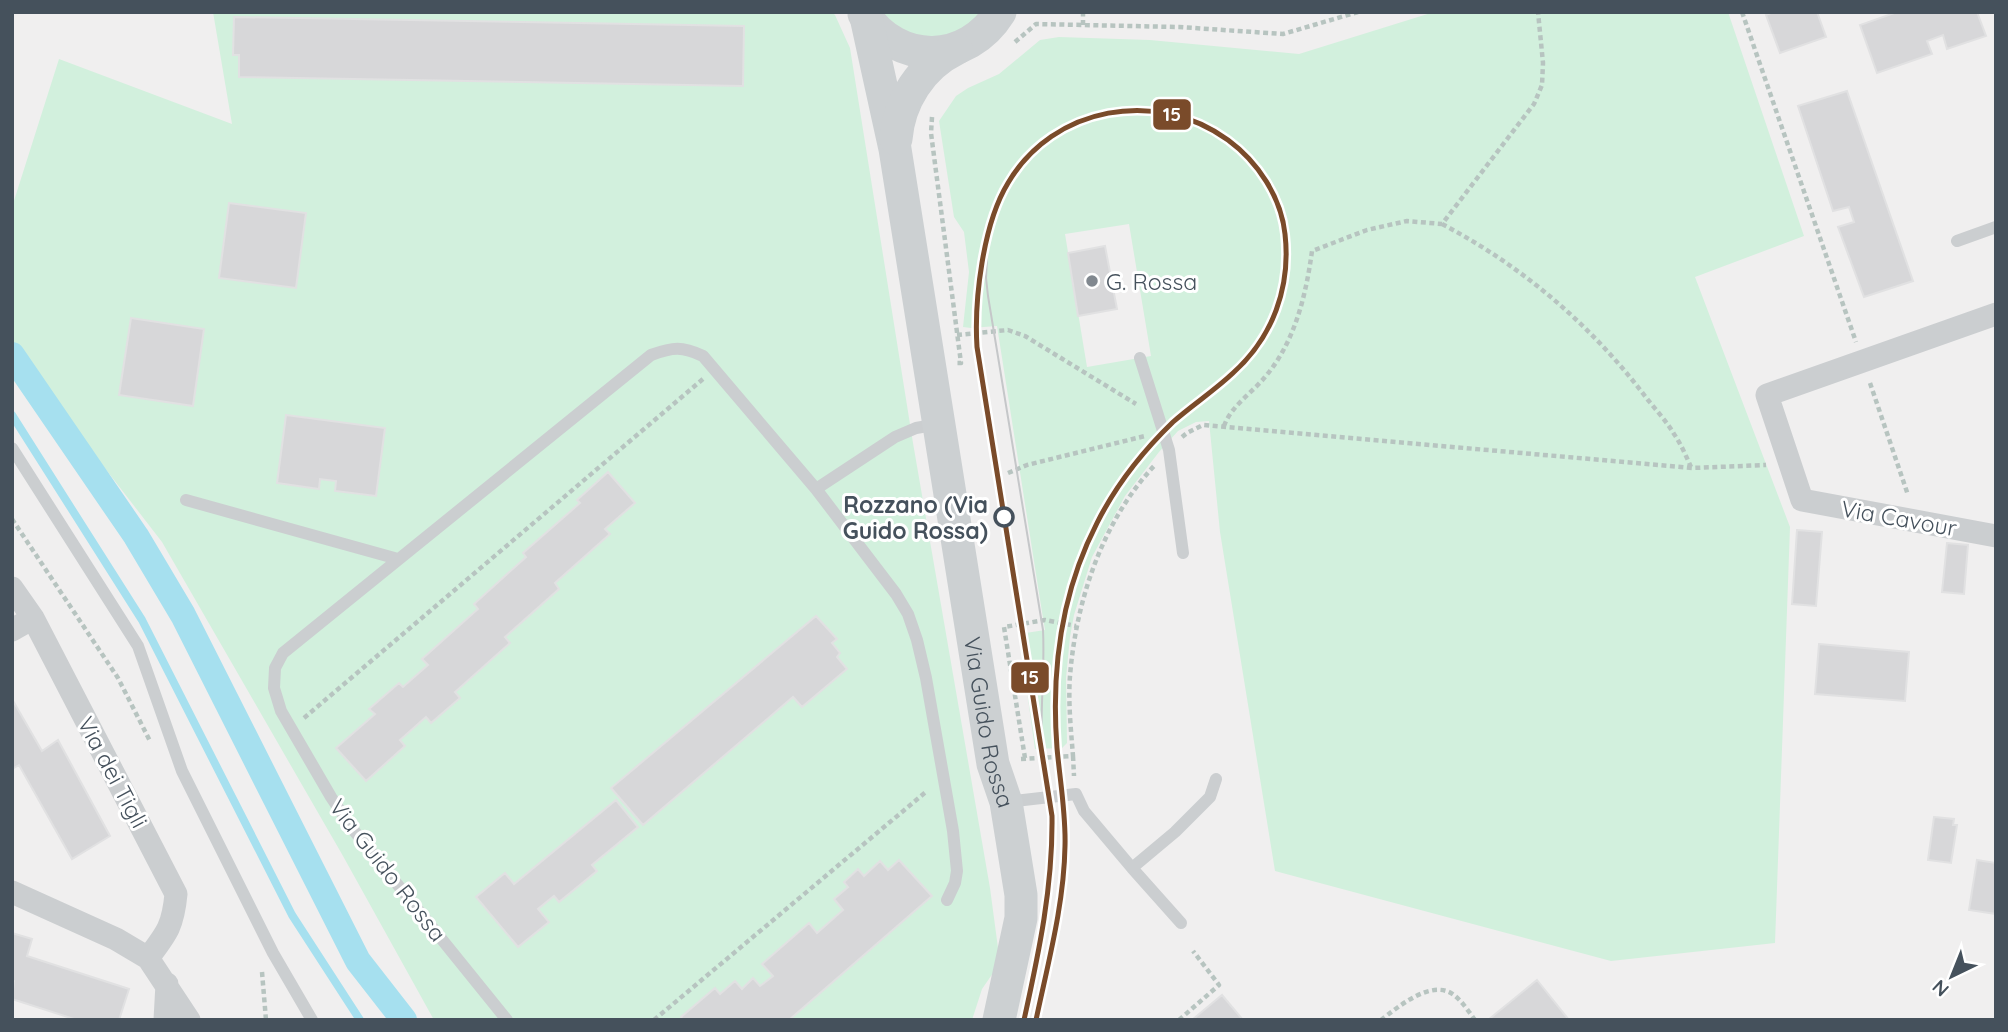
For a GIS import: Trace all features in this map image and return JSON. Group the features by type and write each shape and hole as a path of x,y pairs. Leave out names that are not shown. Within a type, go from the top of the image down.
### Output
{"street":[{"path":"864,15 884,37 907,49 928,53 943,52 992,30"},
{"name":"Via Guido Rossa","path":"864,15 895,149 939,424 1009,761 1006,802 1021,895 1020,918 999,1020"},
{"name":"Via Guido Rossa","path":"895,149 897,127 909,92 931,66 948,53 992,30"},
{"path":"1792,470 1767,395 1996,314"},
{"name":"Via Cavour","path":"1792,470 1802,500 1996,536"},
{"name":"Via dei Tigli","path":"12,588 33,618 176,894 175,911 169,930 148,958"},
{"path":"12,630 33,618"},
{"path":"12,892 116,939 148,958 189,1020"},
{"path":"165,1020 167,984"}],"lane":[{"path":"1957,241 1996,227"},
{"name":"Via Guido Rossa","path":"508,1020 351,827 331,797 281,711 274,688 275,668 283,653 398,559 651,355 671,348 689,350 703,356 816,489 908,614 926,678 945,782 957,871 956,883 947,900"},
{"path":"1140,358 1169,450 1183,553"},
{"path":"816,489 895,437 916,428 939,424"},
{"path":"12,448 138,646 182,771 273,953 312,1020"},
{"path":"186,500 398,559"},
{"path":"1132,868 1175,832 1210,797 1216,779"},
{"path":"1006,802 1076,794 1084,811 1181,923"}],"path":[{"path":"1083,12 1083,25"},
{"path":"992,30 1036,24 1180,27 1283,34 1358,12"},
{"path":"1442,224 1534,104 1542,85 1543,63 1538,12"},
{"path":"1742,12 1908,495"},
{"path":"932,114 931,133 961,363"},
{"path":"1224,426 1228,415 1266,376 1282,353 1307,290 1312,251 1367,229 1408,221 1442,224 1472,239 1517,269 1560,304 1625,370 1674,433 1692,468"},
{"path":"957,335 1008,330 1026,336 1160,423 1144,436 1027,465 1008,473"},
{"path":"292,728 714,369"},
{"path":"1076,626 1045,620 1004,627 1009,761 1073,756 1070,678 1076,626 1104,541 1125,503 1148,473 1187,433 1203,425 1692,468 1760,464 1792,470"},
{"path":"1895,492 1920,498"},
{"path":"12,519 118,678 154,750"},
{"path":"654,1020 910,804 945,782"},
{"path":"1179,1020 1219,985 1193,951"},
{"path":"261,967 266,1020"},
{"path":"1381,1020 1410,998 1439,989 1453,994 1475,1020"}],"green space":[{"path":"213,12 832,12 835,15 850,48 913,443 990,888 1000,963 982,989 972,1020 434,1020 162,542 12,348 12,207 59,59 232,124"},
{"path":"879,12 982,12 966,29 937,39 906,34"},
{"path":"1434,12 1728,12 1804,236 1695,277 1790,527 1775,943 1611,961 1275,871 1220,532 1209,421 1196,422 1178,431 1159,452 1125,496 1092,557 1070,637 1066,678 1067,743 1062,748 1035,749 1019,634 1045,630 997,326 963,327 969,272 964,232 954,217 939,121 956,96 999,74 1040,40 1059,37 1150,40 1299,54","holes":["1129,224 1151,356 1087,367 1065,234"]}],"building":[{"path":"1773,12 1817,12 1826,37 1780,53 1766,15"},
{"path":"1897,12 1977,12 1986,36 1947,49 1943,35 1927,41 1932,54 1877,73 1860,25"},
{"path":"234,17 744,26 743,86 239,77 239,55 233,55"},
{"path":"1847,91 1913,281 1864,297 1838,227 1854,222 1849,207 1833,211 1798,106"},
{"path":"229,203 306,213 296,288 219,278"},
{"name":"G. Rossa","path":"1105,246 1117,309 1078,316 1068,253"},
{"path":"131,318 204,329 193,406 119,395"},
{"path":"286,415 385,428 376,496 335,491 336,481 320,479 319,489 277,483"},
{"path":"608,472 635,503 605,529 610,534 555,583 559,589 505,637 510,643 455,692 460,698 431,723 426,717 400,740 405,746 366,781 336,748 375,714 369,709 399,683 403,687 428,665 422,659 478,609 474,604 526,557 523,553 580,503 577,500"},
{"path":"1797,530 1822,532 1816,606 1792,604"},
{"path":"1947,543 1968,545 1964,594 1942,592"},
{"path":"816,616 837,639 832,643 840,653 837,657 847,669 802,707 793,697 643,825 611,788"},
{"path":"1819,644 1909,652 1905,701 1815,694"},
{"path":"12,699 42,751 58,740 110,836 72,859 19,765 12,769"},
{"path":"616,800 638,827 592,865 597,871 559,902 554,896 538,909 549,922 518,947 476,897 505,873 514,884"},
{"path":"1934,817 1954,819 1953,825 1957,825 1951,863 1928,860"},
{"path":"899,860 932,896 789,1020 683,1020 681,1017 715,988 720,994 735,981 742,989 753,978 760,986 773,976 762,964 809,923 817,933 843,910 834,899 848,887 844,882 858,869 864,876 880,861 888,870"},
{"path":"1977,860 1996,863 1996,914 1969,910"},
{"path":"12,933 32,939 27,956 129,989 119,1020 77,1020 12,999"},
{"path":"1537,980 1569,1020 1488,1020"},
{"path":"1222,995 1243,1020 1192,1020"}],"waterway":[{"path":"12,355 136,536 183,615 358,961 404,1020"},
{"path":"12,415 142,620 292,915 360,1020"}],"tram line":[{"path":"988,239 988,296 1043,630 1042,747"}],"transit line":[{"name":"15","path":"1024,1020 1048,893 1052,816 977,347 977,307 982,263 992,219 1008,183 1027,157 1051,136 1079,122 1108,113 1139,110 1170,114 1200,124 1228,140 1249,159 1266,181 1283,220 1285,273 1276,310 1259,344 1233,373 1173,422 1131,469 1097,523 1075,577 1061,632 1056,690 1057,748 1065,822 1064,868 1055,934 1036,1020"}],"place":[{"name":"G. Rossa","path":"1092,281"},
{"name":"Rozzano (Via Guido Rossa)","path":"1004,517"}]}
